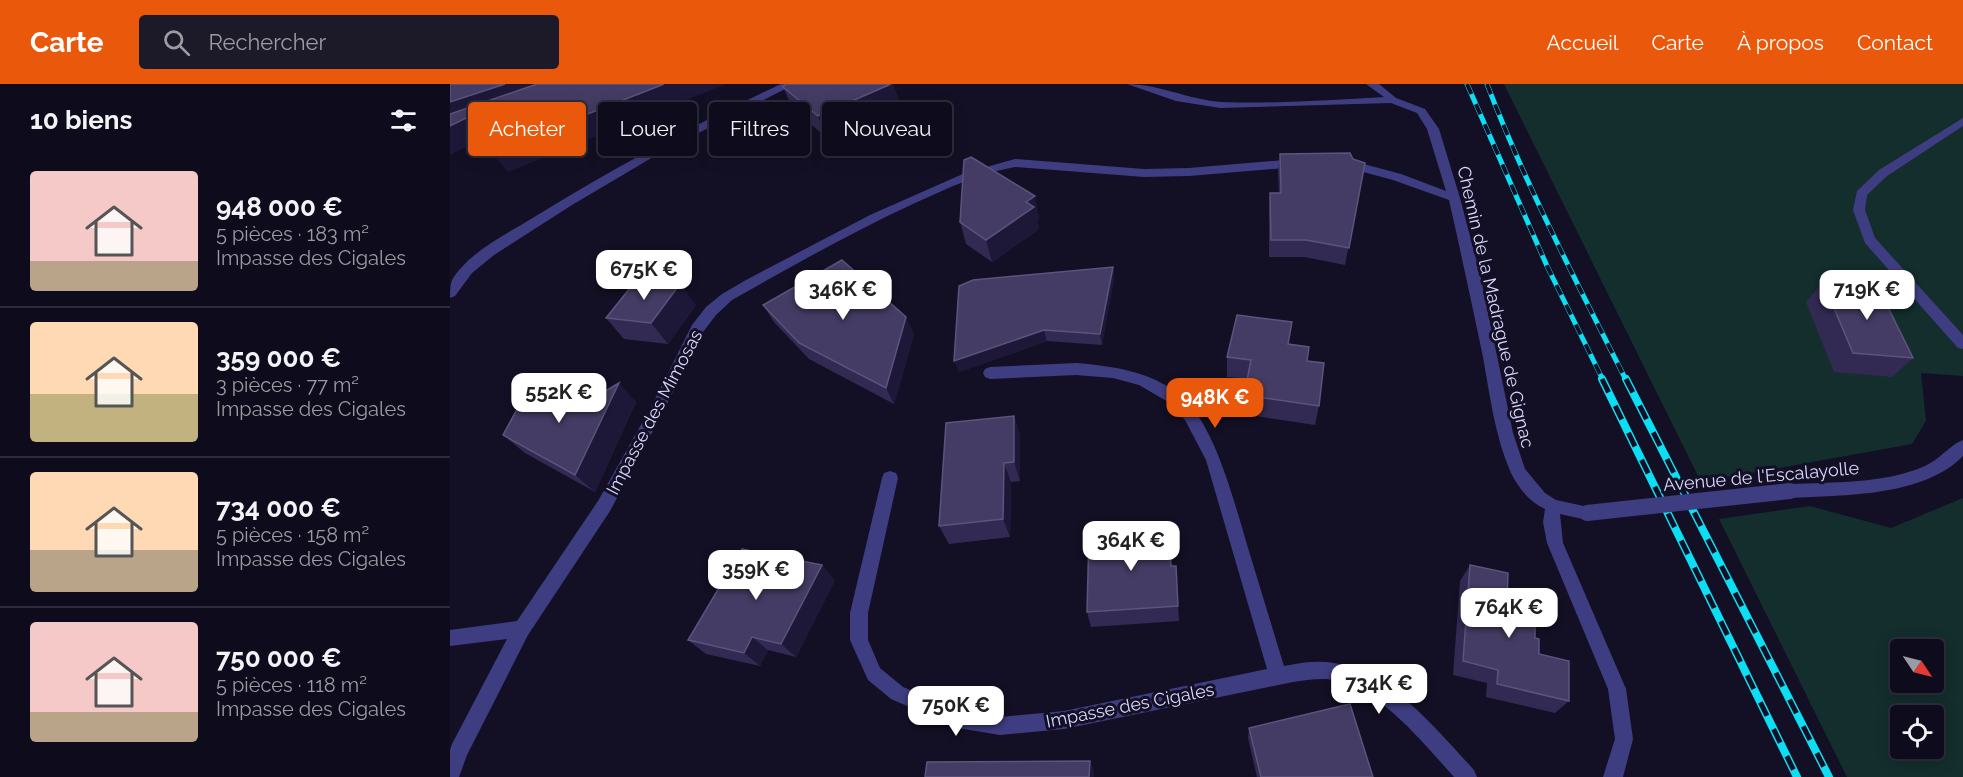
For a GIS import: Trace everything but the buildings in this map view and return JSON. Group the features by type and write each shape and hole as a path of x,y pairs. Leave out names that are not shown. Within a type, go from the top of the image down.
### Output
{"street":[{"path":"450,293 467,269 489,252 580,194 620,170 790,84"},
{"name":"Chemin de la Madrague de Gignac","path":"1132,84 1180,99 1220,105 1392,100 1412,106 1428,120 1433,129 1454,198 1473,274 1505,433 1518,471 1528,487 1539,498 1553,506"},
{"path":"1371,84 1386,93 1392,100"},
{"path":"1963,121 1882,173 1861,194 1858,210 1869,240 1963,344"},
{"name":"Impasse des Mimosas","path":"450,776 459,751 522,629 604,506 657,411 697,329 711,311 727,297 892,209 978,171 997,166 1016,163 1144,173 1189,172 1310,162"},
{"path":"1332,163 1350,164 1454,198"},
{"path":"990,373 1076,369 1113,372 1144,381 1175,399 1190,416 1213,459 1278,676"},
{"name":"Avenue de l'Escalayolle","path":"1553,506 1587,513 1790,490 1882,486 1938,468 1963,446"},
{"name":"Impasse des Cigales","path":"890,478 859,613 859,631 864,654 874,674 897,693 958,720 1000,726 1064,720 1278,676 1310,671 1338,672 1365,683 1406,712 1467,777"},
{"path":"1553,506 1551,522 1555,543 1617,689 1624,739 1613,777"},
{"path":"450,638 522,629"}],"green space":[{"path":"1504,84 1963,84 1963,376 1921,373 1926,421 1912,444 1701,482"},
{"path":"1963,498 1963,777 1847,777 1719,519 1810,506 1891,528"}],"railway":[{"path":"1467,84 1547,266 1603,380"},
{"path":"1487,84 1535,197 1626,380"},
{"path":"1602,379 1797,777"},
{"path":"1626,379 1829,777"}]}
